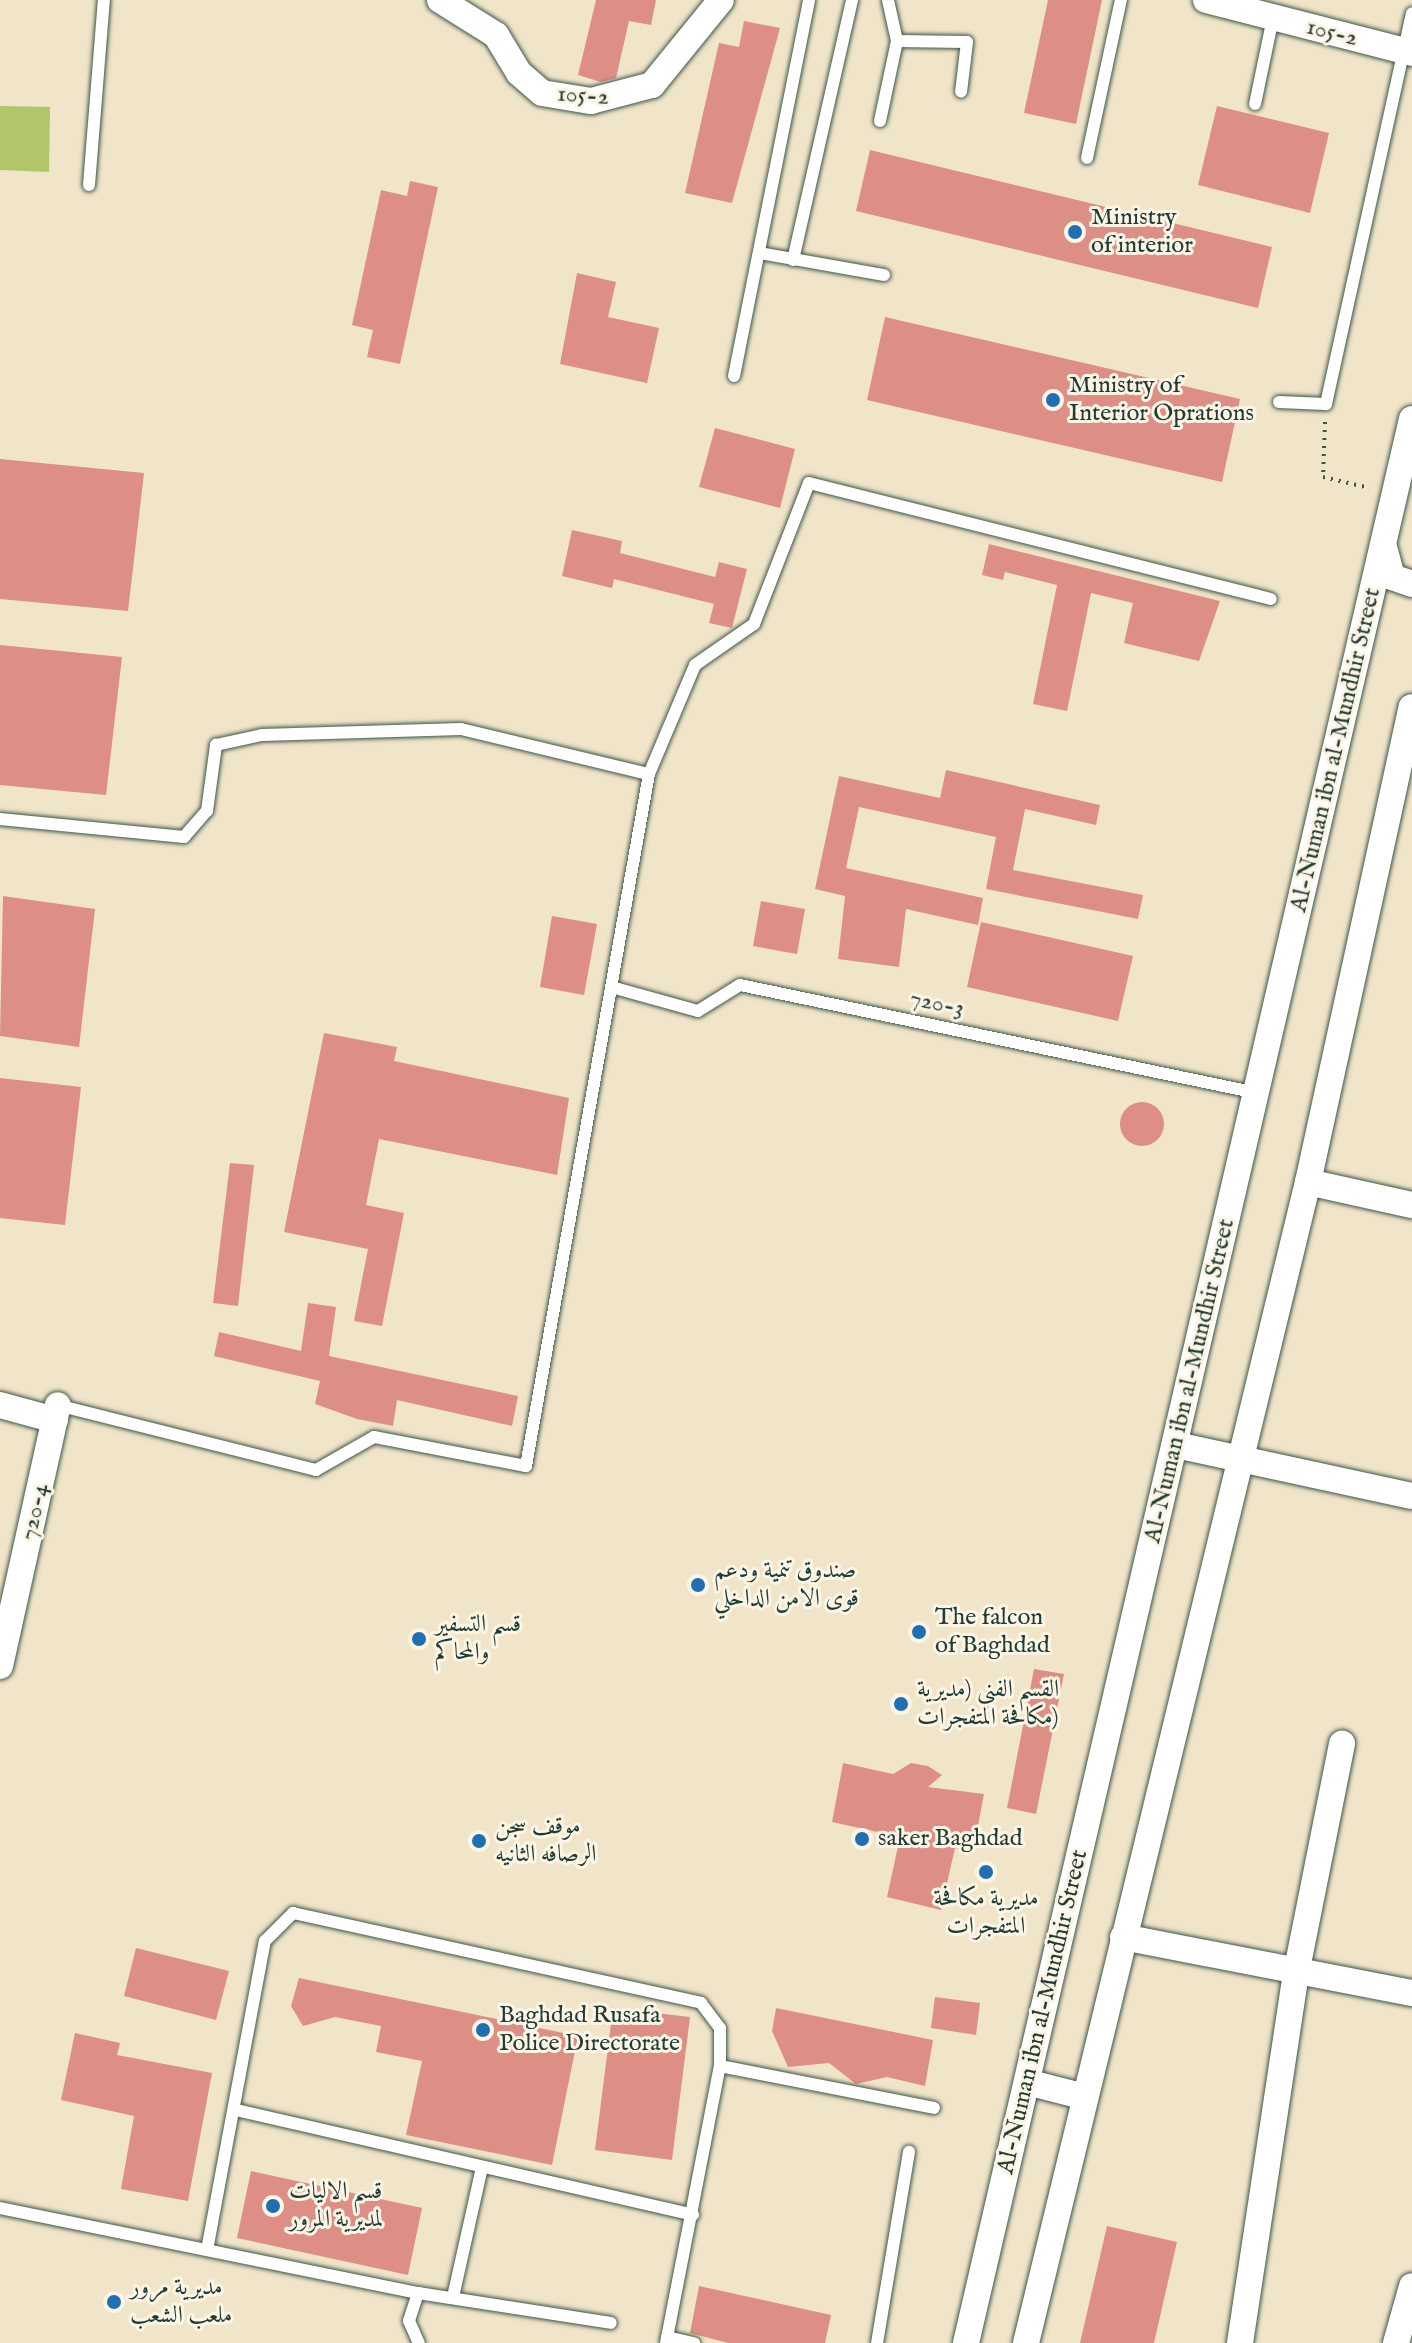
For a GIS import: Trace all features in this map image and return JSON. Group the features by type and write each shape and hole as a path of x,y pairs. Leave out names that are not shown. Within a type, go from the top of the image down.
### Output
{"street":[{"name":"105-2","path":"440,0 496,35 519,73 542,93 591,101 652,85 721,0"},
{"name":"105-2","path":"1206,0 1407,52"},
{"name":"Al-Numan ibn al-Mundhir Street","path":"966,2343 1412,419"},
{"path":"1384,547 1392,577 1412,584"},
{"path":"1026,2343 1237,1457 1308,1182 1412,707"},
{"path":"1308,1182 1412,1205"},
{"path":"0,1405 57,1413"},
{"name":"720-4","path":"0,1666 57,1413"},
{"path":"1176,1445 1412,1496"},
{"path":"1240,2343 1296,1974 1342,1744"},
{"path":"1123,1937 1296,1974 1412,1993"},
{"path":"1027,2082 1085,2097"},
{"path":"1396,2343 1412,2286"}],"lane":[{"path":"89,185 104,0"},
{"path":"734,376 809,0"},
{"path":"793,260 852,0"},
{"path":"880,121 897,41 888,0"},
{"path":"1087,158 1121,0"},
{"path":"1279,402 1326,404 1407,52 1412,13"},
{"path":"1255,104 1273,18"},
{"path":"897,41 967,42 961,92"},
{"path":"759,253 884,275"},
{"path":"57,1413 316,1470 374,1437 526,1466 615,988 649,774 695,665 754,624 809,483 1271,599"},
{"path":"0,819 184,837 207,811 216,745 262,735 461,729 649,774"},
{"name":"720-3","path":"615,988 698,1011 740,985 1257,1093"},
{"path":"207,2250 236,2110 265,1941 293,1913 701,2003 720,2028 720,2066 667,2340 694,2343"},
{"path":"720,2066 934,2108"},
{"path":"236,2110 693,2215"},
{"path":"877,2343 909,2152"},
{"path":"453,2297 482,2167"},
{"path":"0,2208 418,2293 611,2323"},
{"path":"418,2293 409,2321 419,2343"}],"path":[{"path":"1326,404 1323,477 1395,494"}],"green space":[{"path":"0,106 50,107 49,172 0,170"}],"building":[{"path":"596,0 656,0 651,25 629,21 616,78 601,82 578,75"},
{"path":"1048,0 1102,0 1076,124 1024,113"},
{"path":"744,21 780,28 732,203 685,193 719,43 739,47"},
{"path":"1217,106 1329,133 1310,213 1198,185"},
{"name":"Ministry of interior","path":"870,150 1272,247 1258,308 856,211"},
{"path":"410,181 438,187 400,364 367,357 373,330 352,325 381,190 407,196"},
{"path":"577,273 616,282 608,317 659,328 647,383 560,364"},
{"name":"Ministry of Interior Oprations","path":"885,317 1240,399 1222,482 867,400"},
{"path":"715,428 795,449 780,508 699,487"},
{"path":"0,459 144,473 128,611 0,599"},
{"path":"572,530 622,541 620,553 715,577 719,562 747,569 732,628 709,623 714,604 614,579 612,588 562,576"},
{"path":"989,544 1220,601 1199,661 1124,643 1133,603 1091,593 1067,711 1033,704 1057,585 1005,572 1003,580 982,575"},
{"path":"0,645 122,657 106,795 0,785"},
{"path":"946,770 1100,805 1096,825 1025,809 1013,870 1143,895 1138,919 986,889 996,837 859,807 846,868 983,898 978,925 906,909 899,967 838,959 845,896 815,889 839,776 940,798"},
{"path":"3,896 95,909 79,1047 0,1036"},
{"path":"761,901 805,909 797,954 753,946"},
{"path":"552,916 597,924 584,995 540,987"},
{"path":"981,922 1133,956 1118,1021 967,987"},
{"path":"324,1033 397,1047 394,1061 569,1098 557,1175 379,1139 366,1205 404,1213 382,1326 354,1321 368,1249 284,1232"},
{"path":"0,1078 81,1087 65,1225 0,1218"},
{"path":"1142,1102 1158,1108 1164,1124 1158,1140 1142,1146 1126,1140 1120,1124 1126,1108"},
{"path":"230,1163 254,1165 238,1306 213,1303"},
{"path":"308,1303 336,1307 329,1356 518,1396 512,1426 397,1400 393,1426 357,1419 315,1404 320,1381 214,1356 219,1332 301,1351"},
{"path":"1034,1669 1064,1674 1036,1814 1007,1808"},
{"path":"843,1763 893,1774 911,1763 928,1766 942,1775 928,1787 984,1794 973,1852 955,1848 941,1910 887,1897 900,1837 832,1822"},
{"path":"136,1948 229,1971 216,2020 124,1996"},
{"path":"299,1978 578,2036 552,2165 406,2135 422,2061 376,2052 381,2026 335,2017 303,2026 291,2006"},
{"path":"935,1997 980,2003 976,2035 931,2028"},
{"path":"613,2008 690,2017 672,2160 595,2150"},
{"path":"776,2008 933,2040 925,2086 887,2077 856,2084 829,2063 788,2067 772,2031"},
{"path":"75,2033 120,2043 117,2055 212,2073 188,2201 121,2189 134,2116 61,2100"},
{"path":"251,2171 422,2208 408,2275 237,2238"},
{"path":"1107,2226 1177,2242 1154,2343 1080,2343"},
{"path":"699,2286 831,2315 825,2343 728,2343 690,2333"}],"place":[{"name":"Ministry of interior","path":"1075,232"},
{"name":"Ministry of Interior Oprations","path":"1053,400"},
{"name":"صندوق تنمية ودعم قوى الامن الداخلي","path":"698,1585"},
{"name":"The falcon of Baghdad","path":"919,1632"},
{"name":"قسم التسفير والمحاكم","path":"419,1639"},
{"name":"القسم الفني (مديرية مكافحة المتفجرات)","path":"901,1704"},
{"name":"saker Baghdad","path":"862,1839"},
{"name":"موقف سجن الرصافه الثانيه","path":"479,1841"},
{"name":"مديرية مكافحة المتفجرات","path":"986,1872"},
{"name":"Baghdad Rusafa Police Directorate","path":"483,2030"},
{"name":"قسم الاليات لمديرية المرور","path":"273,2206"},
{"name":"مديرية مرور ملعب الشعب","path":"114,2302"}]}
